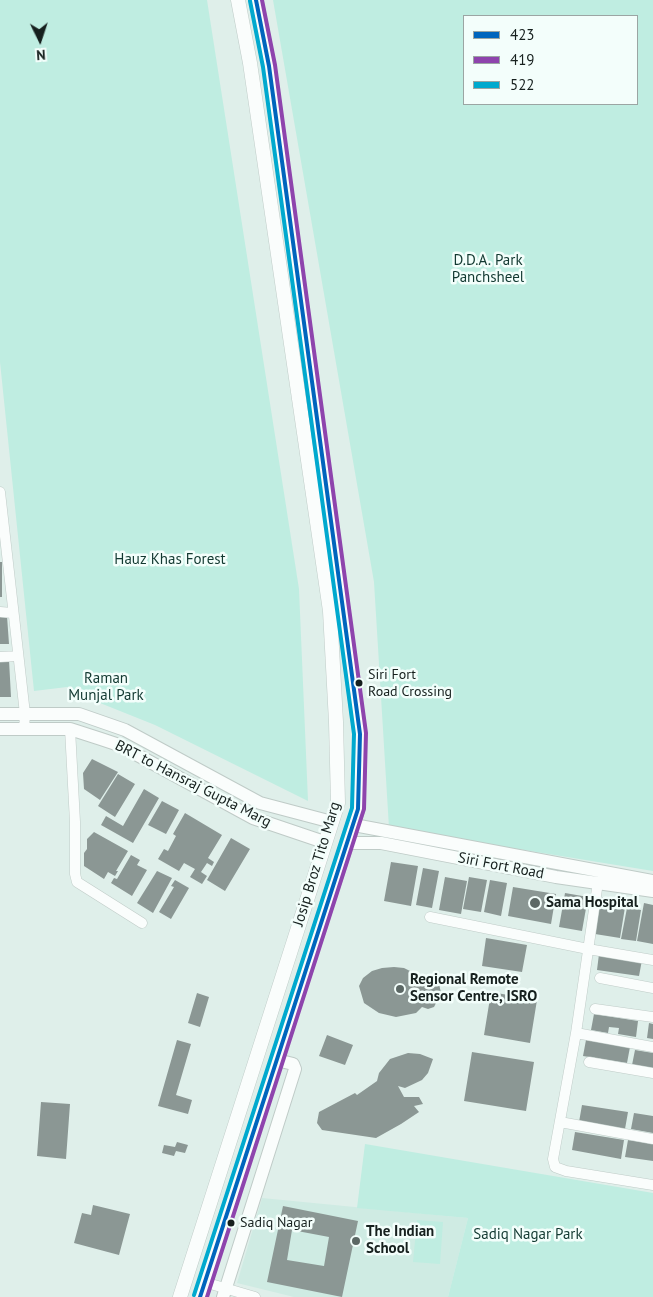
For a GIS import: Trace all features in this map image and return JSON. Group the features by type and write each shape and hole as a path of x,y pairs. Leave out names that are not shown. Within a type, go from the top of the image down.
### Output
{"main road":[{"name":"Josip Broz Tito Marg","path":"180,1297 338,803 330,611 250,63 238,0"},
{"name":"Josip Broz Tito Marg","path":"200,1297 358,809 360,734 269,66 256,0"},
{"path":"337,745 344,732 352,732 358,738 360,746"}],"street":[{"path":"0,492 4,556 14,613 24,730"},
{"path":"0,612 14,613"},
{"path":"0,657 18,656"},
{"name":"BRT to Hansraj Gupta Marg","path":"0,714 79,714 125,730 260,803 332,822"},
{"path":"101,739 106,723"},
{"name":"BRT to Hansraj Gupta Marg","path":"0,729 70,729 119,745 253,818 324,842"},
{"path":"70,729 75,822 75,874 77,882 142,923"},
{"name":"Siri Fort Road","path":"354,825 653,881"},
{"name":"Siri Fort Road","path":"348,843 381,844 556,877 653,891"},
{"path":"598,882 576,1032 553,1159 555,1167 566,1171 653,1185"},
{"path":"430,917 588,949 653,960"},
{"path":"600,978 653,988"},
{"path":"595,1008 653,1017"},
{"path":"576,1032 653,1047"},
{"path":"224,1293 295,1069 293,1064 277,1060"},
{"path":"589,1062 653,1073"},
{"path":"560,1122 653,1139"},
{"path":"204,1282 224,1293 256,1297"}],"shaded area":[{"name":"The Indian School","path":"262,1198 468,1218 448,1297 294,1297 237,1283"}],"green space":[{"name":"Hauz Khas Forest","path":"0,0 207,0 299,589 308,801 155,725 75,693 68,692 67,687 34,691 0,362"},
{"name":"D.D.A. Park Panchsheel","path":"273,0 653,0 653,871 389,828 374,582"},
{"name":"Sadiq Nagar Park","path":"365,1144 653,1193 653,1297 448,1297 468,1218 357,1208"},
{"path":"417,1220 443,1222 440,1264 413,1262"}],"building":[{"path":"0,562 2,562 2,597 0,597"},
{"path":"7,616 9,644 0,644 0,617"},
{"path":"9,660 11,697 0,697 0,661"},
{"path":"92,759 118,772 100,800 84,789 83,773"},
{"path":"118,774 135,784 115,817 98,806"},
{"path":"144,789 159,798 133,843 101,825 106,816 123,826"},
{"path":"162,801 179,810 166,834 148,825"},
{"path":"185,813 222,835 208,858 214,862 212,866 207,863 201,872 207,876 202,884 190,877 195,869 184,863 179,871 158,859 164,849 168,851 176,836 173,834"},
{"path":"94,832 128,851 115,876 108,872 104,879 84,866 87,839"},
{"path":"231,838 250,849 225,891 207,880"},
{"path":"131,855 140,860 137,865 147,870 132,896 111,883 114,878 117,879"},
{"path":"391,862 418,866 411,906 384,901"},
{"path":"423,868 439,871 432,908 416,905"},
{"path":"157,871 172,878 153,913 137,903"},
{"path":"445,877 467,881 461,914 439,910"},
{"path":"469,877 487,880 481,912 463,909"},
{"path":"175,880 189,888 171,919 159,912 174,887 171,886"},
{"path":"490,880 507,883 501,916 484,912"},
{"path":"513,887 556,894 551,924 508,916"},
{"path":"565,893 588,897 582,931 559,927"},
{"path":"601,897 626,901 620,938 595,934"},
{"path":"644,903 653,905 653,944 637,941"},
{"path":"627,908 641,910 636,941 621,939"},
{"path":"486,938 527,945 522,972 482,966"},
{"path":"599,954 642,960 639,976 597,970"},
{"name":"Regional Remote Sensor Centre, ISRO","path":"394,967 404,968 420,976 433,976 438,979 441,993 434,1007 428,1009 422,1007 416,1013 396,1017 379,1013 364,1003 359,986 363,978 372,971"},
{"path":"491,992 537,1000 530,1043 484,1035"},
{"path":"197,993 209,997 200,1027 188,1023"},
{"path":"594,1014 638,1021 636,1037 618,1034 619,1028 609,1027 608,1033 591,1030"},
{"path":"649,1023 653,1024 653,1039 647,1038"},
{"path":"327,1035 353,1045 345,1065 319,1056"},
{"path":"177,1040 191,1044 176,1095 192,1100 188,1114 158,1106"},
{"path":"586,1040 630,1047 627,1063 583,1056"},
{"path":"635,1050 653,1053 653,1069 632,1065"},
{"path":"472,1052 534,1062 526,1111 464,1101"},
{"path":"408,1053 420,1054 433,1059 428,1073 422,1080 405,1088 398,1086 404,1097 419,1097 423,1104 414,1106 419,1112 376,1138 322,1130 317,1123 319,1112 355,1093 357,1095 377,1081 379,1073 390,1059"},
{"path":"41,1102 70,1104 66,1159 37,1156"},
{"path":"582,1105 628,1112 625,1129 579,1122"},
{"path":"634,1113 653,1116 653,1133 631,1129"},
{"path":"575,1132 624,1140 621,1159 572,1150"},
{"path":"628,1140 653,1144 653,1161 625,1157"},
{"path":"177,1142 188,1145 185,1153 176,1151 174,1156 162,1153 164,1145 175,1147"},
{"path":"93,1205 130,1214 119,1255 74,1243 82,1213 91,1215"},
{"path":"283,1206 358,1221 342,1297 267,1282","holes":["292,1230 329,1237 324,1266 287,1260"]}],"transit line":[{"name":"423","path":"200,1297 358,809 360,734 269,66 256,0"},
{"name":"419","path":"207,1297 364,809 366,733 275,65 262,0"},
{"name":"522","path":"194,1295 352,808 354,734 263,67 250,1"}],"place":[{"name":"Siri Fort Road Crossing","path":"359,683"},
{"name":"Sama Hospital","path":"535,903"},
{"name":"Regional Remote Sensor Centre, ISRO","path":"400,989"},
{"name":"Sadiq Nagar","path":"231,1223"},
{"name":"The Indian School","path":"356,1241"}],"park label":[{"name":"Raman Munjal Park","path":"106,688"}]}
